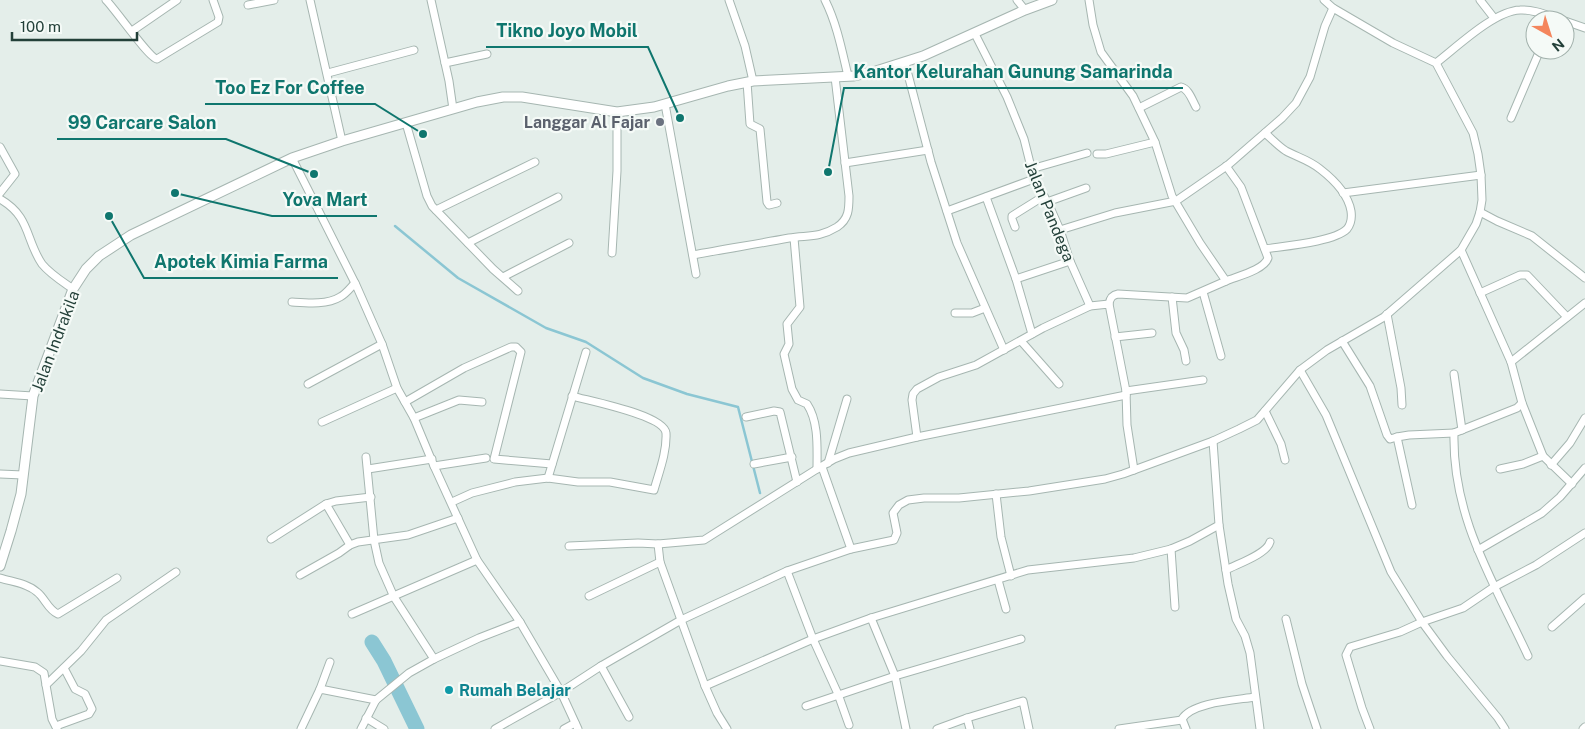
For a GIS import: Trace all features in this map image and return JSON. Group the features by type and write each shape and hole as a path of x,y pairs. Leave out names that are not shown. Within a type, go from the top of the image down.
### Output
{"street":[{"path":"132,31 177,0"},
{"path":"109,1 151,58 158,59 218,22 220,17 213,0"},
{"path":"248,5 274,0"},
{"path":"310,0 342,141"},
{"path":"431,0 453,109"},
{"path":"729,0 745,46 750,81 750,124 758,126 760,129 767,202 769,205 777,203"},
{"path":"825,0 831,11 848,76"},
{"path":"1017,0 1025,10"},
{"name":"Jalan Indrakila","path":"0,566 21,494 33,396 72,290 86,269 100,256 131,235 292,158 342,141 486,100 503,97 522,97 617,112 665,104 750,81 835,77 876,72 905,63 1052,0"},
{"path":"1089,0 1093,25 1101,52 1133,96 1154,142 1172,196 1200,243 1226,281"},
{"path":"495,729 681,620 787,571 851,549 894,540 897,533 893,513 906,500 959,498 1029,491 1105,479 1212,441 1257,420 1300,370 1327,350 1387,314 1461,250 1476,224 1480,212 1482,200 1481,175 1473,133 1436,63 1393,43 1333,8 1324,0"},
{"path":"1480,0 1494,18"},
{"path":"1060,230 1115,213 1176,201 1226,166 1266,133 1296,103 1305,88 1325,26 1333,8"},
{"path":"1436,63 1494,18 1510,11 1525,10"},
{"name":"Jalan Pandega","path":"975,34 1007,97 1024,139 1034,179 1046,199 1060,230 1070,261 1090,306"},
{"path":"328,73 414,50"},
{"path":"445,63 487,54"},
{"path":"1511,118 1536,60"},
{"path":"905,63 928,150 957,243 1004,350"},
{"path":"694,255 794,238 814,237 838,226 847,217 849,196 835,77"},
{"path":"1139,108 1181,87 1185,88 1196,107"},
{"path":"665,104 696,274"},
{"path":"612,253 617,171 617,112"},
{"path":"406,123 426,196 436,210 518,291"},
{"path":"1265,249 1328,239 1348,228 1351,219 1349,203 1343,193 1320,169 1310,162 1285,151 1266,133"},
{"path":"1097,154 1106,154 1154,142"},
{"path":"0,147 15,174 0,193"},
{"path":"845,163 928,150"},
{"path":"1031,169 1087,153"},
{"path":"292,158 355,283 382,344 397,388 414,418 477,560 520,622 561,692 576,726 564,729"},
{"path":"436,210 535,162"},
{"path":"1134,470 1127,425 1126,393 1109,300 1118,294 1187,298 1265,264 1268,258 1241,187 1226,166"},
{"path":"1343,193 1481,175"},
{"path":"947,212 1034,179"},
{"path":"1015,227 1012,216 1046,199 1086,188"},
{"path":"468,243 558,197"},
{"path":"986,197 1016,279 1032,334"},
{"path":"0,199 23,219 41,262 72,290"},
{"path":"1480,212 1532,236 1585,278"},
{"path":"794,238 800,307 787,324 789,344 784,354 795,397 807,404 812,414 822,466 851,549"},
{"path":"503,277 569,242"},
{"path":"1461,250 1511,362 1522,403 1543,456 1551,466 1572,484"},
{"path":"1016,279 1070,261"},
{"path":"1480,293 1520,275 1527,275 1567,317"},
{"path":"292,302 311,303 334,300 355,283"},
{"path":"1203,292 1222,356"},
{"path":"1172,297 1176,333 1184,350 1186,362"},
{"path":"917,437 912,400 913,394 917,389 939,377 976,365 1032,334 1090,306 1109,304"},
{"path":"1511,362 1584,305"},
{"path":"955,312 972,313 985,308"},
{"path":"1387,314 1396,357 1402,405"},
{"path":"1115,338 1152,333"},
{"path":"1021,341 1058,384"},
{"path":"1342,341 1370,386 1390,439 1409,434 1454,433 1517,408 1522,403"},
{"path":"308,384 382,344"},
{"path":"405,402 464,368 511,347 516,347 521,352 494,459 552,464"},
{"path":"548,478 586,352"},
{"path":"1300,370 1326,416 1391,572 1422,622 1505,729"},
{"path":"1454,374 1462,430"},
{"path":"570,546 658,544 704,540 822,466 850,453 1126,393 1203,380"},
{"path":"322,422 397,388"},
{"path":"0,394 33,396"},
{"path":"452,502 472,493 515,482 548,478 578,482 610,482 654,490 664,456 666,432 663,426 640,414 572,396"},
{"path":"822,466 847,399"},
{"path":"414,418 459,400 482,402"},
{"path":"746,417 774,411 780,412 797,482"},
{"path":"1265,411 1281,444 1285,460"},
{"path":"1551,466 1570,443 1585,418"},
{"path":"1454,433 1454,456 1458,488 1468,526 1494,587 1528,656"},
{"path":"1397,437 1412,505"},
{"path":"1212,441 1219,524 1226,570 1236,620 1245,636 1250,654 1260,729"},
{"path":"1500,469 1523,464 1543,456"},
{"path":"366,457 374,540 379,563 394,597 434,659"},
{"path":"754,464 792,457"},
{"path":"368,470 486,458"},
{"path":"1478,550 1542,513 1572,484 1585,468"},
{"path":"0,474 23,475"},
{"path":"996,494 1001,537 1011,576"},
{"path":"271,539 326,504 371,497"},
{"path":"326,504 350,545"},
{"path":"300,575 350,545 408,534 458,518"},
{"path":"705,686 813,639 871,618 1028,570 1134,558 1170,550 1219,524"},
{"path":"1370,729 1346,654 1350,647 1400,632 1422,622 1464,608 1494,587 1536,565 1585,533"},
{"path":"1226,570 1263,552 1270,542"},
{"path":"658,544 660,562 705,686 717,713 728,729"},
{"path":"1170,550 1175,607"},
{"path":"352,614 477,560"},
{"path":"589,596 660,562"},
{"path":"787,571 849,725"},
{"path":"46,685 81,651 106,620 176,572"},
{"path":"0,578 24,584 39,593 53,612 58,614 117,578"},
{"path":"998,580 1006,609"},
{"path":"1552,627 1585,598"},
{"path":"871,618 895,676 906,729"},
{"path":"1286,619 1302,684 1317,729"},
{"path":"361,729 376,700 409,673 479,638 520,622"},
{"path":"806,706 895,676 1021,639"},
{"path":"0,661 35,667 44,673 52,718 56,727 89,714 92,709 85,694 75,689 64,668"},
{"path":"302,729 330,662"},
{"path":"601,666 629,717"},
{"path":"320,689 376,700"},
{"path":"1182,720 1186,713 1192,709 1210,704 1256,697"},
{"path":"938,729 1023,701 1029,729"},
{"path":"366,718 384,729"},
{"path":"967,718 970,729"},
{"path":"1119,729 1182,720"},
{"path":"1182,720 1186,729"}],"waterway":[{"path":"395,226 458,278 546,328 586,342 643,378 687,394 738,407 760,493"},
{"path":"372,642 384,661 417,729"}],"place":[{"name":"Tikno Joyo Mobil","path":"680,118"},
{"name":"Langgar Al Fajar","path":"660,122"},
{"name":"Too Ez For Coffee","path":"423,134"},
{"name":"Kantor Kelurahan Gunung Samarinda","path":"828,172"},
{"name":"99 Carcare Salon","path":"314,174"},
{"name":"Yova Mart","path":"175,193"},
{"name":"Apotek Kimia Farma","path":"109,216"},
{"name":"Rumah Belajar","path":"449,690"}]}
